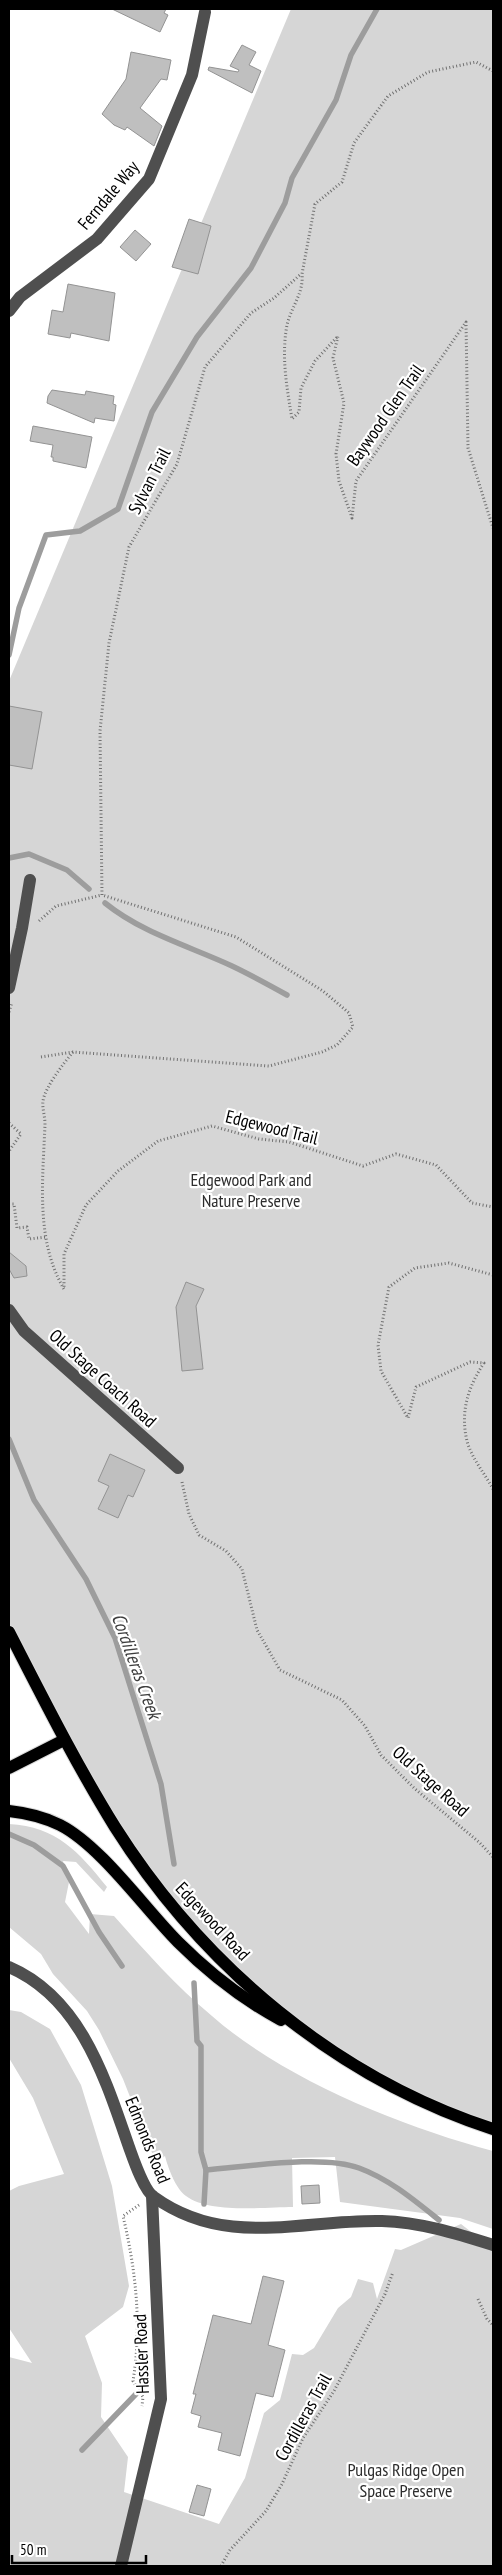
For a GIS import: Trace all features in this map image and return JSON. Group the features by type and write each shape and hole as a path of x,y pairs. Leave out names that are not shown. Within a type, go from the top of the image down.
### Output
{"main road":[{"name":"Edgewood Road","path":"9,1632 64,1740 115,1827 144,1870 179,1914 220,1958 298,2029 367,2073 404,2094 493,2129"},
{"path":"9,1768 64,1740"},
{"path":"9,1811 41,1817 61,1826 78,1838 156,1916 178,1942 202,1964 258,2008 298,2029"}],"street":[{"name":"Ferndale Way","path":"9,311 20,297 97,239 149,180 192,75 205,12"},
{"path":"11,991 30,880"},
{"name":"Old Stage Coach Road","path":"9,1310 24,1331 178,1468"},
{"name":"Edmonds Road","path":"9,1967 24,1974 60,2002 84,2037 106,2080 134,2161 152,2196 181,2213 209,2223 245,2229 385,2221 450,2231 493,2245"},
{"name":"Hassler Road","path":"121,2566 161,2399 152,2196"}],"path":[{"path":"302,274 315,204 342,182 354,144 388,96 428,72 476,62 493,71"},
{"name":"Baywood Glen Trail","path":"302,274 303,284 287,325 284,367 292,418 299,412 300,388 315,362 338,336 333,358 344,402 336,454 339,481 352,518 356,481 466,322 468,448 493,528"},
{"name":"Sylvan Trail","path":"102,895 100,731 108,643 129,547 177,464 205,368 251,313 274,298 302,274"},
{"path":"37,922 56,906 102,895 236,937 323,991 349,1013 354,1027 336,1045 269,1066 73,1052 41,1057"},
{"path":"9,1012 11,991"},
{"name":"Edgewood Trail","path":"73,1052 59,1070 43,1100 45,1122 41,1170 47,1237 54,1270 64,1289 64,1254 86,1205 118,1170 158,1141 212,1126 259,1139 289,1142 363,1166 396,1154 436,1165 472,1203 493,1207"},
{"path":"9,1123 21,1134 9,1151"},
{"path":"9,1204 14,1204 17,1228 27,1227 28,1239 47,1237"},
{"path":"493,1275 450,1263 415,1268 389,1288 378,1345 381,1371 408,1418 416,1387 470,1362 484,1363 472,1382 464,1408 467,1442 493,1489"},
{"name":"Old Stage Road","path":"178,1468 190,1514 199,1535 226,1551 242,1569 257,1630 280,1670 342,1700 365,1726 381,1755 414,1788 479,1842 493,1857"},
{"path":"141,2393 133,2381 138,2345 133,2260 123,2216 152,2196"},
{"name":"Cordilleras Trail","path":"221,2566 230,2550 266,2511 282,2484 303,2438 334,2391 385,2294 393,2272"},
{"path":"478,2299 487,2319 493,2325"}],"green space":[{"name":"Edgewood Park and Nature Preserve","path":"291,9 493,9 493,2129 404,2093 255,1990 144,1870 9,1632 9,681"},
{"path":"9,1824 40,1830 65,1843 86,1862 107,1887 104,1892 76,1862 63,1861 69,1882 65,1902 89,1934 90,1914 114,1916 186,1993 241,2039 274,2061 345,2098 420,2128 493,2151 493,2229 460,2218 340,2202 335,2157 292,2158 293,2207 223,2207 196,2202 182,2193 170,2172 165,2156 156,2163 123,2079 99,2030 87,2011 53,1974 41,1954 9,1927"},
{"name":"Pulgas Ridge Open Space Preserve","path":"9,2010 21,2012 50,2029 81,2085 112,2186 129,2286 123,2307 85,2336 102,2383 101,2417 128,2457 124,2492 219,2524 245,2478 264,2413 280,2400 292,2354 303,2355 314,2348 338,2308 351,2297 358,2279 373,2283 377,2299 395,2249 401,2250 461,2224 493,2249 493,2566 9,2566 9,2357 32,2363 9,2328 9,2191 19,2186 64,2174 33,2098 9,2058"}],"building":[{"path":"112,9 166,9 164,13 168,15 160,32"},
{"path":"242,45 256,52 249,65 261,71 252,93 208,70 209,67 238,72 239,70 230,66"},
{"path":"131,52 171,60 167,80 161,79 140,108 162,126 154,146 127,127 125,130 114,125 102,114 126,79"},
{"path":"189,219 211,226 198,274 172,267"},
{"path":"135,230 151,244 136,261 120,247"},
{"path":"68,284 115,293 109,341 71,333 70,338 48,334 52,310 63,312"},
{"path":"52,390 85,395 86,391 114,396 113,404 116,405 114,421 95,418 94,423 47,403 48,396"},
{"path":"33,426 92,437 86,468 53,461 53,457 51,457 53,445 30,441"},
{"path":"9,706 42,712 32,769 9,765"},
{"path":"9,1252 26,1266 27,1276 14,1278 9,1269"},
{"path":"186,1282 204,1289 196,1306 203,1369 182,1371 176,1307"},
{"path":"110,1454 145,1470 133,1497 128,1495 118,1518 98,1509 109,1486 98,1481"},
{"path":"319,2185 320,2203 302,2204 301,2186"},
{"path":"263,2276 284,2281 268,2345 285,2350 273,2397 256,2393 240,2456 218,2450 222,2433 198,2427 201,2416 191,2413 196,2394 193,2394 213,2315 251,2324"},
{"path":"197,2485 211,2489 204,2516 189,2512"}],"waterway":[{"path":"9,655 19,608 46,535 80,531 118,509 152,412 197,337 251,268 285,203 292,178 336,100 351,55 377,9"},
{"path":"9,858 29,854 67,870 89,889"},
{"path":"105,903 134,923 232,966 287,995"},
{"name":"Cordilleras Creek","path":"9,1439 34,1500 86,1579 115,1638 161,1784 174,1864"},
{"path":"9,1834 34,1845 63,1866 99,1932 122,1966"},
{"name":"Cordilleras Creek","path":"194,1983 197,2041 201,2046 201,2152 206,2170 204,2204"},
{"name":"Cordilleras Creek","path":"206,2170 305,2162 343,2164 359,2168 381,2178 439,2220"},
{"path":"82,2450 136,2394"}]}
